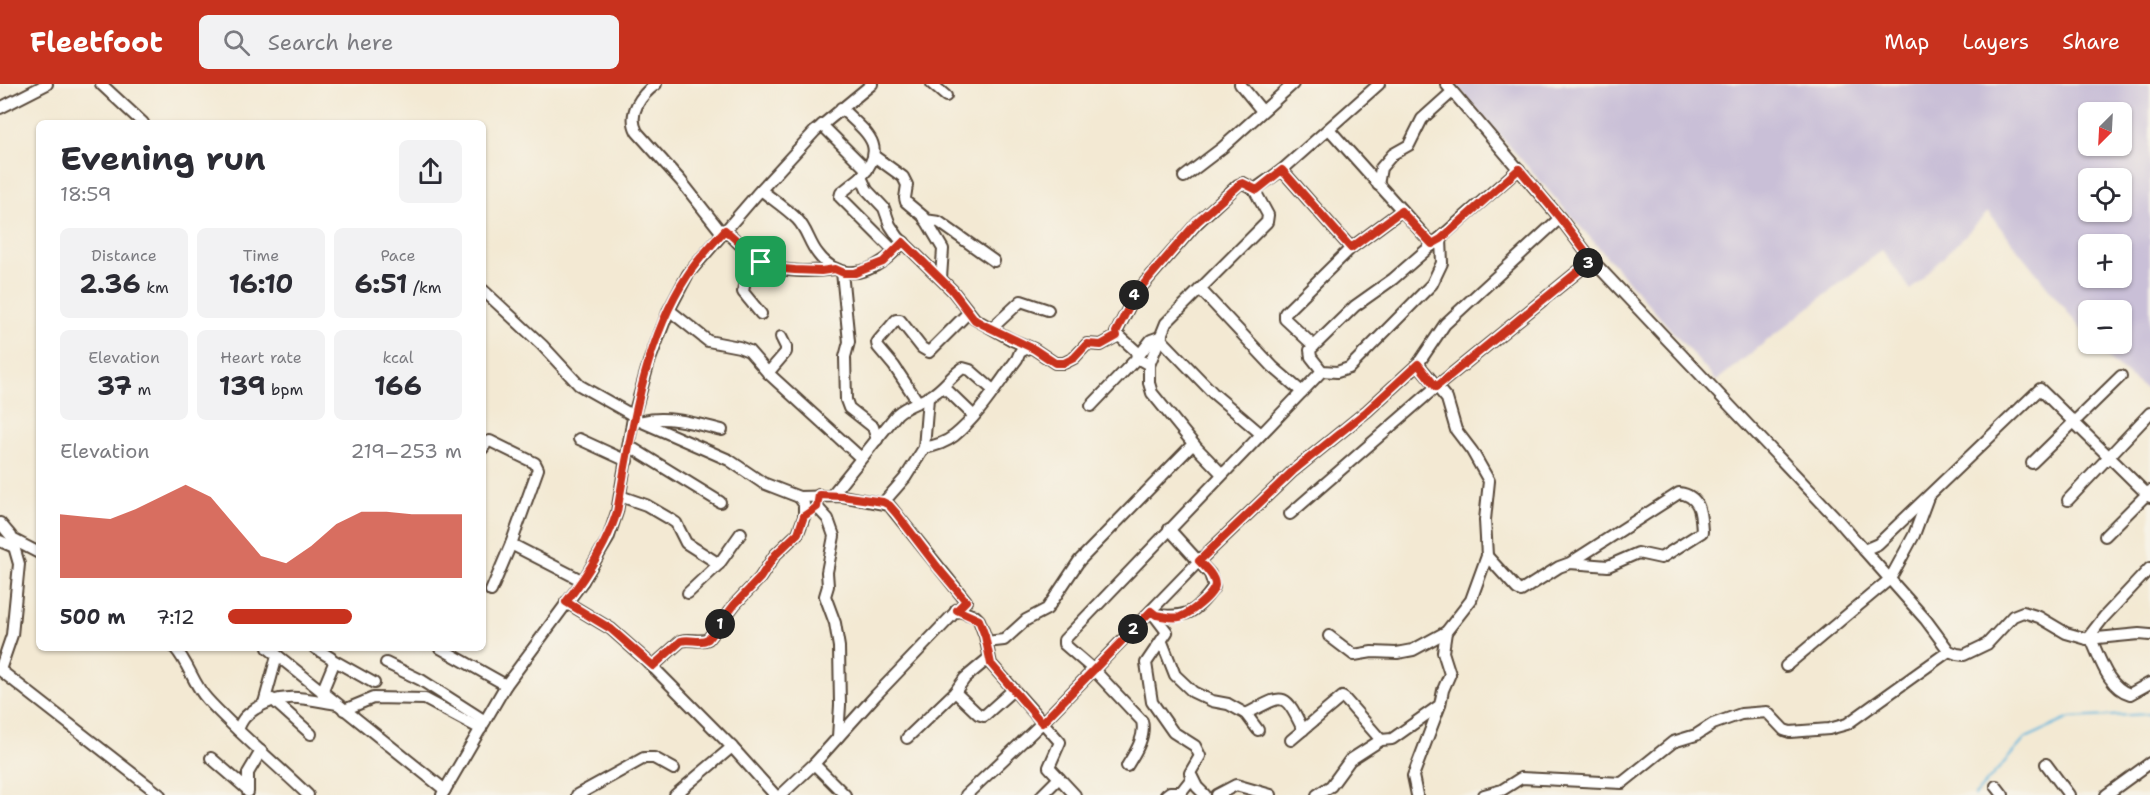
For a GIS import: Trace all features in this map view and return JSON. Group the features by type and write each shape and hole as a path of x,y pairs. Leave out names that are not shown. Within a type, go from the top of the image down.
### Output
{"street":[{"path":"0,108 47,84"},
{"path":"100,84 140,120"},
{"path":"656,84 644,93 635,110 634,125 637,132 724,231 761,262 772,268 855,273 883,262 903,242"},
{"path":"271,651 444,793 506,685 583,581 608,539 617,512 629,446 649,362 669,309 688,274 760,190 822,125 872,84"},
{"path":"932,84 946,96"},
{"path":"1240,84 1262,111"},
{"path":"1184,177 1222,148 1293,84"},
{"path":"1257,190 1379,84"},
{"path":"1378,185 1380,168 1393,154 1409,145 1422,119 1449,88 1560,218 1592,260 1837,519 1926,620 1949,651 1964,655 1987,644 2013,615 2023,612 2039,617 2066,633 2089,639 2150,635"},
{"path":"841,108 872,140 875,149 874,156 864,173 841,193 840,197 894,251"},
{"path":"822,125 864,173 867,190 884,207 890,225 903,242 961,299 975,320 1034,349 1055,363 1064,363 1074,358 1087,344 1101,345 1117,336"},
{"path":"1322,371 1337,372 1349,368 1430,287 1442,263 1436,242 1401,211 1329,129"},
{"path":"874,156 903,177 907,185 906,202 925,220 943,249 940,278"},
{"path":"1322,371 1310,354 1310,350 1355,306 1394,279 1519,169"},
{"path":"1282,170 1351,248"},
{"path":"1137,358 1136,351 1117,336 1116,332 1134,295 1197,222 1240,184 1243,183 1257,190 1268,215 1267,222 1166,323 1149,365 1149,383 1153,395 1193,444 1222,474"},
{"path":"760,190 796,218 817,253 838,271 849,342 845,353 846,400 849,408 873,427 877,440"},
{"path":"1314,346 1285,319 1284,314 1351,248 1401,211"},
{"path":"966,795 1154,613 1199,561 1293,471 1367,411 1418,364 1445,324 1560,218"},
{"path":"925,220 939,222 994,261"},
{"path":"749,253 743,292 761,314"},
{"path":"1290,514 1436,387 1592,260"},
{"path":"1200,289 1273,367 1302,392"},
{"path":"486,293 542,345 579,385 636,418 729,460 764,483 799,497 832,495 883,502 889,505 966,601 814,765 781,795"},
{"path":"992,328 1021,301 1048,310"},
{"path":"669,309 708,341 739,346 749,351 768,372 861,458"},
{"path":"883,502 905,478 924,448 923,400 877,343 896,320 900,320 922,348 929,352 969,312"},
{"path":"768,372 786,352 786,346 781,337"},
{"path":"1091,406 1151,340 1161,337"},
{"path":"1161,337 1213,393 1261,434"},
{"path":"924,448 939,445 952,437 993,390 1020,352 1028,348"},
{"path":"1137,358 1149,365"},
{"path":"1329,636 1356,656 1372,652 1397,653 1413,650 1446,632 1471,600 1487,556 1485,520 1489,481 1472,451 1456,430 1447,399 1418,364"},
{"path":"832,495 897,414 905,407 923,400 944,387 958,372 966,368 993,390"},
{"path":"1127,766 1138,748 1143,723 1094,670 1064,644 1064,640 1322,371"},
{"path":"2032,463 2121,376"},
{"path":"944,387 973,415"},
{"path":"1864,550 1878,544 2040,389 2149,494 2105,536"},
{"path":"2068,500 2150,413"},
{"path":"636,418 687,422 722,430"},
{"path":"579,439 627,461"},
{"path":"486,444 490,441 538,466 511,544 491,591"},
{"path":"986,642 1004,640 1028,619 1047,609 1079,561 1193,444"},
{"path":"629,446 720,502"},
{"path":"1487,556 1517,590 1521,591 1559,567 1570,563 1679,493 1694,499 1699,505 1702,532 1661,558 1638,553 1608,566 1570,563"},
{"path":"1786,666 1890,579 1914,535 1929,494"},
{"path":"804,516 817,507 819,495"},
{"path":"620,496 646,505 674,521 686,543 719,564"},
{"path":"653,666 681,641 708,639 735,604 760,578 775,555 798,533 804,516 804,504 799,497"},
{"path":"817,507 828,519 834,536 825,596 835,622 839,647 838,737"},
{"path":"0,523 7,529 19,564 12,635 0,670 160,795"},
{"path":"1154,613 1181,616 1197,607 1215,585 1212,577 1199,561 1168,529"},
{"path":"688,593 719,564 741,533"},
{"path":"0,541 13,543 36,552"},
{"path":"511,544 583,581"},
{"path":"2089,639 2104,617 2150,568"},
{"path":"566,602 611,629 653,666 775,795"},
{"path":"957,610 979,620 991,664 1060,742 1049,767 1075,795"},
{"path":"1154,613 1167,630 1162,642 1146,663 1150,699 1173,732 1195,746 1200,754 1200,758 1190,771 1192,778 1205,795"},
{"path":"1417,795 1413,776 1450,674 1443,652 1446,632"},
{"path":"2089,639 2116,687 2126,693 2134,694 2150,683"},
{"path":"1162,642 1172,672 1191,690 1214,701 1230,704 1246,714 1258,730"},
{"path":"178,651 185,659 204,696 308,795"},
{"path":"320,651 374,683"},
{"path":"445,651 506,685"},
{"path":"1484,795 1502,790 1521,778 1622,783 1673,742 1694,736 1713,724 1743,714 1767,712 1784,730 1790,732 1829,729 1847,724 1949,651"},
{"path":"268,701 277,656"},
{"path":"907,738 955,692 965,678 989,658"},
{"path":"322,692 334,667 333,660"},
{"path":"386,663 421,680 483,725"},
{"path":"955,692 978,714 984,716 1013,690"},
{"path":"225,718 243,717 268,701 288,697 341,707 373,698 425,699 483,725"},
{"path":"1291,740 1342,697 1382,740"},
{"path":"1246,714 1275,699 1282,698 1292,706 1303,730"},
{"path":"268,701 311,734"},
{"path":"360,722 362,702"},
{"path":"1317,795 1331,786 1350,760 1382,740 1392,739 1440,705"},
{"path":"238,730 243,717"},
{"path":"675,795 732,747"},
{"path":"248,792 248,772 261,751"},
{"path":"211,758 248,792"},
{"path":"577,795 644,758 654,758 674,769"},
{"path":"2106,795 2150,763"},
{"path":"2046,764 2068,795"},
{"path":"814,765 845,795"},
{"path":"1042,795 1059,778"},
{"path":"1166,795 1170,792 1181,792 1192,778"},
{"path":"1218,795 1236,785 1271,795"}],"shaded area":[{"path":"1455,84 2150,84 2150,393 2101,354 2132,354 2132,300 2078,300 2078,325 1988,212 1911,290 1882,250 1716,381"}],"waterway":[{"path":"1975,795 2026,738 2070,718 2150,714"}],"route":[{"path":"1519,169 1592,260 1436,387 1418,364 1367,411 1293,471 1199,561 1212,577 1215,585 1196,608 1179,617 1156,615 1151,611 1042,723 991,664 979,620 975,616 957,610 966,601 896,513 883,502 819,495 817,507 804,516 798,533 783,545 768,563 760,578 735,604 708,639 681,641 653,666 611,629 566,602 594,565 613,526 627,461 633,418 649,362 677,293 688,274 725,230 761,262 772,268 821,271 835,269 844,273 855,273 883,262 903,242 961,299 975,320 1034,349 1046,359 1055,363 1064,363 1074,358 1087,344 1101,345 1117,336 1116,332 1134,295 1197,222 1240,184 1243,183 1257,190 1282,170 1351,248 1401,211 1432,244 1435,243 1519,169"}]}
